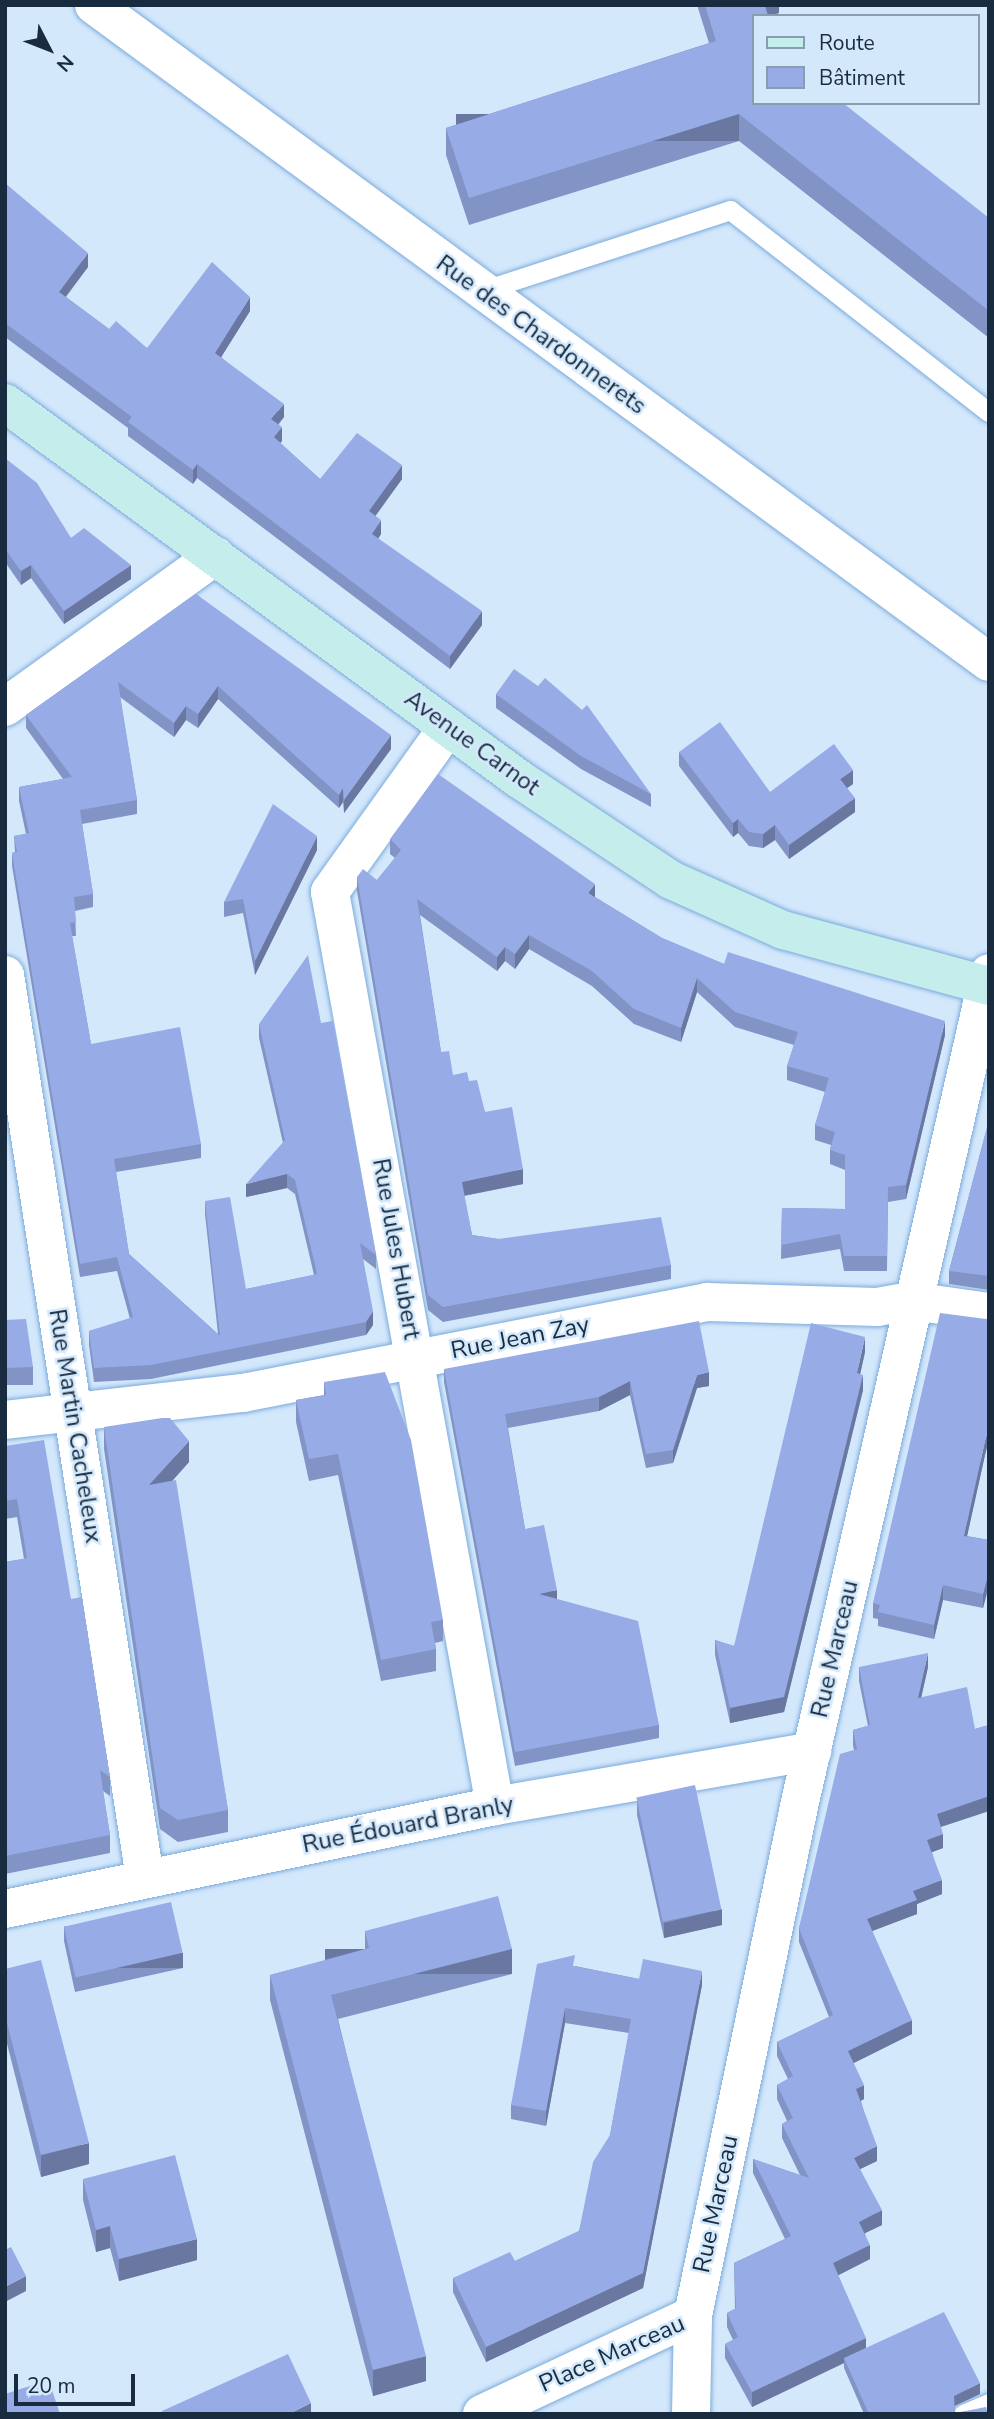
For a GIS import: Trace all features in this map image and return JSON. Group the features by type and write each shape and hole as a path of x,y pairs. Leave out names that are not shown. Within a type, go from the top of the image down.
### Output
{"main road":[{"name":"Avenue Carnot","path":"5,403 448,727 671,880 783,930 987,981"}],"street":[{"name":"Rue des Chardonnerets","path":"94,5 989,663"},
{"path":"5,707 215,556"},
{"name":"Rue Jules Hubert","path":"448,727 330,892 495,1807"},
{"name":"Rue Martin Cacheleux","path":"5,975 145,1878"},
{"name":"Rue Marceau","path":"693,2315 812,1751 912,1301 987,981"},
{"name":"Rue Jean Zay","path":"5,1420 74,1416 243,1393 707,1302 877,1307 912,1301 989,1312"},
{"name":"Rue Édouard Branly","path":"5,1909 495,1807 812,1751"},
{"name":"Place Marceau","path":"482,2414 693,2315 691,2414"}],"lane":[{"path":"481,291 730,210 989,412"},
{"path":"963,2414 989,2403"}],"building":[{"path":"705,5 765,5 767,14 752,14 752,105 846,105 989,218 989,311 739,114 469,198 446,128 716,41"},
{"path":"5,183 88,253 59,292 109,329 116,321 147,348 212,262 250,297 215,353 284,404 271,419 282,427 274,437 320,479 357,433 402,465 369,511 381,520 372,534 482,611 450,656 197,464 193,470 128,422 132,417 5,323"},
{"path":"5,458 37,483 71,538 84,528 131,565 64,611 31,565 21,571 5,549"},
{"path":"196,594 391,735 344,800 343,788 339,795 218,686 198,714 186,706 174,723 118,682 137,800 80,810 93,894 74,897 76,922 70,923 91,1044 180,1027 201,1144 114,1159 129,1254 220,1336 205,1201 230,1197 246,1289 317,1274 295,1180 287,1174 246,1184 285,1140 259,1024 308,955 321,1023 333,1021 376,1255 360,1243 373,1311 366,1322 151,1365 94,1368 89,1331 133,1317 117,1257 80,1264 12,853 17,852 14,836 29,833 19,787 72,777 26,715"},
{"path":"514,669 538,686 545,678 582,710 587,705 651,794 581,756 496,694"},
{"path":"720,722 770,792 834,744 853,770 840,779 855,798 789,845 775,825 763,834 749,832 738,819 733,823 679,752"},
{"path":"438,774 595,884 588,893 662,938 724,964 728,952 945,1021 906,1185 888,1187 887,1256 844,1256 840,1234 781,1245 782,1208 845,1209 845,1155 830,1150 835,1132 815,1125 829,1078 787,1066 798,1032 735,1012 697,978 681,1028 634,1009 592,971 529,935 515,954 505,947 497,957 417,899 441,1052 449,1051 453,1075 467,1072 469,1081 477,1080 485,1112 512,1107 523,1169 462,1182 472,1235 498,1239 661,1217 671,1265 443,1307 428,1295 357,877 363,869 377,880 401,850 390,839"},
{"path":"273,804 317,836 255,961 243,899 224,902"},
{"path":"989,1120 989,1276 949,1271"},
{"path":"940,1313 989,1318 989,1427 964,1536 989,1540 989,1572 983,1594 943,1585 934,1625 878,1612 880,1605 873,1603"},
{"path":"26,1319 33,1367 5,1368 5,1320"},
{"path":"699,1321 709,1372 697,1375 673,1450 646,1454 630,1381 599,1397 505,1414 525,1529 544,1525 557,1590 539,1594 638,1621 659,1725 515,1752 444,1369"},
{"path":"811,1323 865,1337 857,1373 863,1375 784,1697 730,1708 715,1640 734,1646"},
{"path":"385,1372 411,1440 443,1620 431,1622 436,1649 381,1660 338,1454 309,1459 296,1400 326,1395 324,1382"},
{"path":"170,1418 189,1441 149,1485 176,1480 228,1810 178,1820 160,1808 104,1427"},
{"path":"44,1440 71,1599 82,1597 110,1777 100,1770 110,1835 5,1856 5,1562 27,1558 17,1499 5,1501 5,1446"},
{"path":"928,1653 918,1698 967,1687 975,1729 989,1725 989,1796 937,1814 943,1834 927,1840 942,1880 913,1891 917,1900 867,1919 912,2020 848,2051 864,2085 856,2089 877,2146 854,2158 882,2210 859,2222 870,2245 833,2263 866,2338 752,2392 725,2344 738,2337 727,2313 736,2308 734,2263 791,2236 753,2159 809,2178 782,2124 793,2118 777,2085 793,2076 777,2042 833,2015 799,1928 840,1754 857,1749 853,1730 870,1725 859,1667"},
{"path":"695,1785 721,1909 663,1922 636,1797"},
{"path":"498,1896 512,1949 331,1995 426,2356 373,2370 270,1975 369,1948 365,1931"},
{"path":"171,1902 183,1953 76,1977 64,1927"},
{"path":"575,1955 573,1966 639,1979 643,1959 702,1971 643,2273 486,2347 453,2278 510,2252 515,2261 579,2231 593,2162 610,2135 631,2019 565,2008 546,2111 511,2105 537,1964"},
{"path":"41,1960 89,2143 41,2155 5,2015 5,1969"},
{"path":"175,2155 197,2239 119,2259 110,2226 96,2230 83,2179"},
{"path":"11,2247 26,2276 5,2287 5,2250"},
{"path":"944,2312 980,2383 954,2396 955,2413 986,2407 988,2414 869,2414 844,2358"},
{"path":"288,2354 311,2403 289,2414 163,2414 162,2411"},
{"path":"36,2384 40,2395 52,2390 60,2414 5,2414 5,2394"}]}
